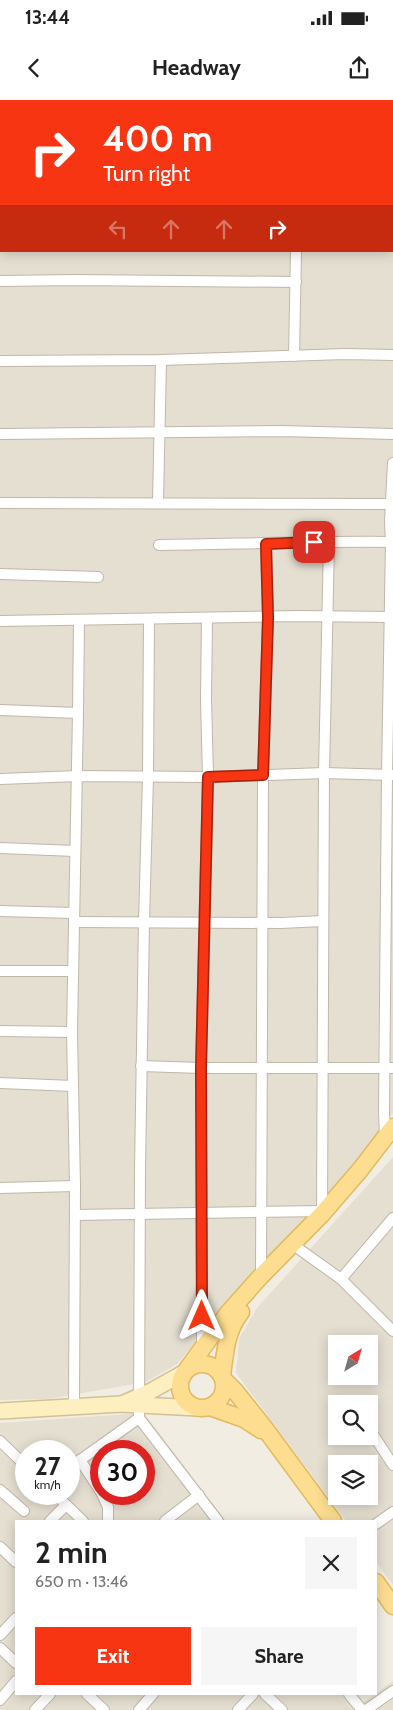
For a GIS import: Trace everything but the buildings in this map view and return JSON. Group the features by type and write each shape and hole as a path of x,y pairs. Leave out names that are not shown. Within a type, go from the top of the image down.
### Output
{"main road":[{"path":"271,1437 244,1419 204,1407 192,1406 183,1396 180,1384 202,1348 228,1314 390,1135"},
{"path":"0,1410 74,1408 121,1404 140,1407 204,1407 221,1398 224,1390 223,1378 230,1329 238,1316 266,1280 299,1248 360,1181 390,1135"},
{"path":"140,1407 187,1370 199,1364 207,1364 217,1370 235,1391 332,1520"},
{"path":"377,1583 393,1606"}],"street":[{"path":"294,356 296,252"},
{"path":"0,281 296,282"},
{"path":"0,361 393,355"},
{"path":"158,504 161,360"},
{"path":"0,434 282,431 393,434"},
{"path":"390,1135 392,542 390,522 393,504 393,463"},
{"path":"0,503 393,504"},
{"path":"160,545 392,542"},
{"path":"75,1215 322,1212 324,773 329,543"},
{"path":"261,1276 263,775 268,618 266,544"},
{"path":"0,574 98,577"},
{"path":"0,621 327,616 391,617"},
{"path":"202,1348 201,1068 208,777 206,699 207,618"},
{"path":"74,1408 75,1186 72,1032 78,776 79,620"},
{"path":"149,620 148,778 141,1066 140,1407 199,1496 217,1520"},
{"path":"0,710 78,713"},
{"path":"0,779 78,776 208,777 324,773 390,775"},
{"path":"0,848 75,851"},
{"path":"0,911 144,922 323,921"},
{"path":"0,971 73,971"},
{"path":"0,1031 72,1032"},
{"path":"141,1066 322,1069 389,1068"},
{"path":"0,1083 73,1086"},
{"path":"0,1188 75,1186"},
{"path":"341,1279 393,1218"},
{"path":"299,1248 341,1279 393,1331"},
{"path":"90,1475 80,1460 140,1407"},
{"path":"0,1441 15,1455"},
{"path":"378,1442 393,1465"},
{"path":"0,1490 24,1511"},
{"path":"166,1520 199,1496"},
{"path":"51,1520 66,1505 82,1520"},
{"path":"107,1505 108,1520"},
{"path":"377,1523 393,1512"},
{"path":"0,1547 15,1560"},
{"path":"0,1635 15,1619"},
{"path":"0,1648 15,1662"},
{"path":"0,1700 15,1682"},
{"path":"366,1710 393,1691"},
{"path":"35,1710 49,1695"},
{"path":"88,1695 104,1710"},
{"path":"138,1710 152,1695"},
{"path":"238,1710 252,1695"},
{"path":"266,1695 282,1710"},
{"path":"351,1695 362,1710"}],"shaded area":[{"path":"0,252 393,252 393,1113 358,1161 274,1251 177,1364 146,1382 48,1399 0,1400"},
{"path":"393,1157 393,1585 377,1563 377,1520 345,1520 334,1505 378,1505 378,1455 328,1455 328,1497 236,1373 239,1339 257,1308"},
{"path":"144,1413 225,1520 15,1520 15,1695 358,1695 363,1702 373,1695 377,1695 377,1692 393,1681 393,1710 0,1710 0,1423"}],"route":[{"path":"202,1316 201,1068 208,777 263,775 268,618 266,544 314,542"}]}
